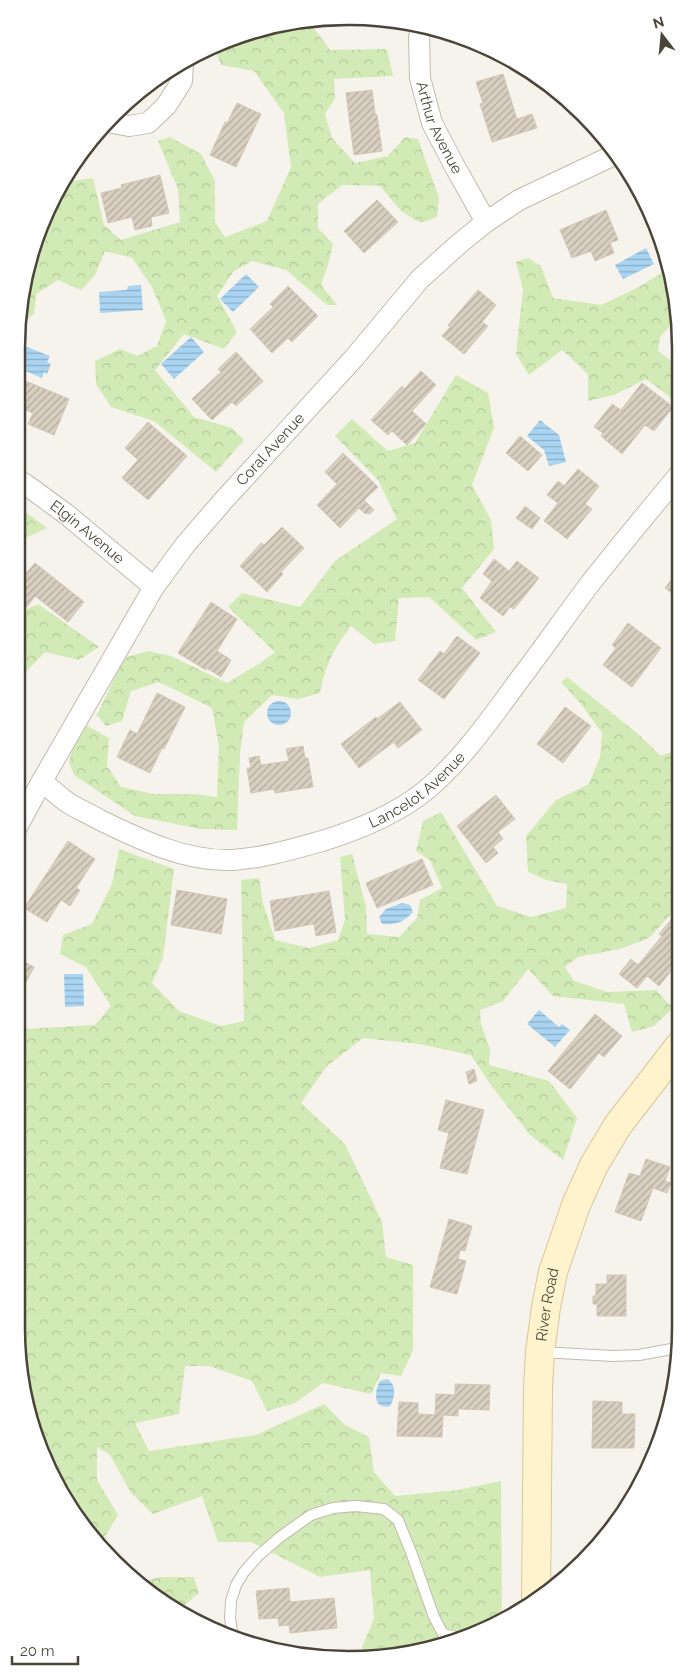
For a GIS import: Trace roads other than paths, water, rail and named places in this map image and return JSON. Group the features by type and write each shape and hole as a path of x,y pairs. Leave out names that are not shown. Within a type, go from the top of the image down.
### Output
{"street":[{"name":"Arthur Avenue","path":"420,33 420,78 432,123 486,222"},
{"path":"116,124 129,126 148,123 166,106 182,81 183,71"},
{"name":"Coral Avenue","path":"25,812 154,587 192,538 354,358 420,279 486,222 519,200 609,157"},
{"name":"Lancelot Avenue","path":"42,781 68,803 136,838 176,851 208,858 233,860 284,852 334,837 382,819 404,806 425,790 444,773 479,733 588,586 672,483"},
{"name":"Elgin Avenue","path":"25,484 66,514 154,587"},
{"name":"River Road","path":"536,1590 538,1388 540,1352 553,1272 576,1205 594,1165 618,1125 672,1054"}],"lane":[{"path":"540,1352 613,1356 639,1355 671,1349"},
{"path":"232,1629 231,1601 236,1585 258,1556 280,1537 311,1515 333,1508 356,1506 384,1509 398,1520 434,1618 443,1634 448,1635"}],"water":[{"path":"646,248 654,264 623,279 615,265"},
{"path":"246,274 259,287 233,312 220,299"},
{"path":"141,285 143,310 100,313 99,292 127,290 128,286"},
{"path":"191,337 204,352 174,379 161,364"},
{"path":"25,346 50,356 47,362 51,364 47,374 44,372 42,378 25,371"},
{"path":"540,420 559,435 566,462 549,466 544,450 527,436"},
{"path":"279,701 288,704 291,713 288,722 279,725 270,722 267,713 270,704"},
{"path":"402,903 410,905 413,912 399,922 382,924 379,917 386,909"},
{"path":"64,974 83,974 84,1006 65,1007"},
{"path":"539,1010 559,1027 562,1024 570,1030 555,1047 527,1024"},
{"path":"387,1379 394,1388 394,1395 390,1406 384,1407 378,1403 376,1395 380,1381"}]}
